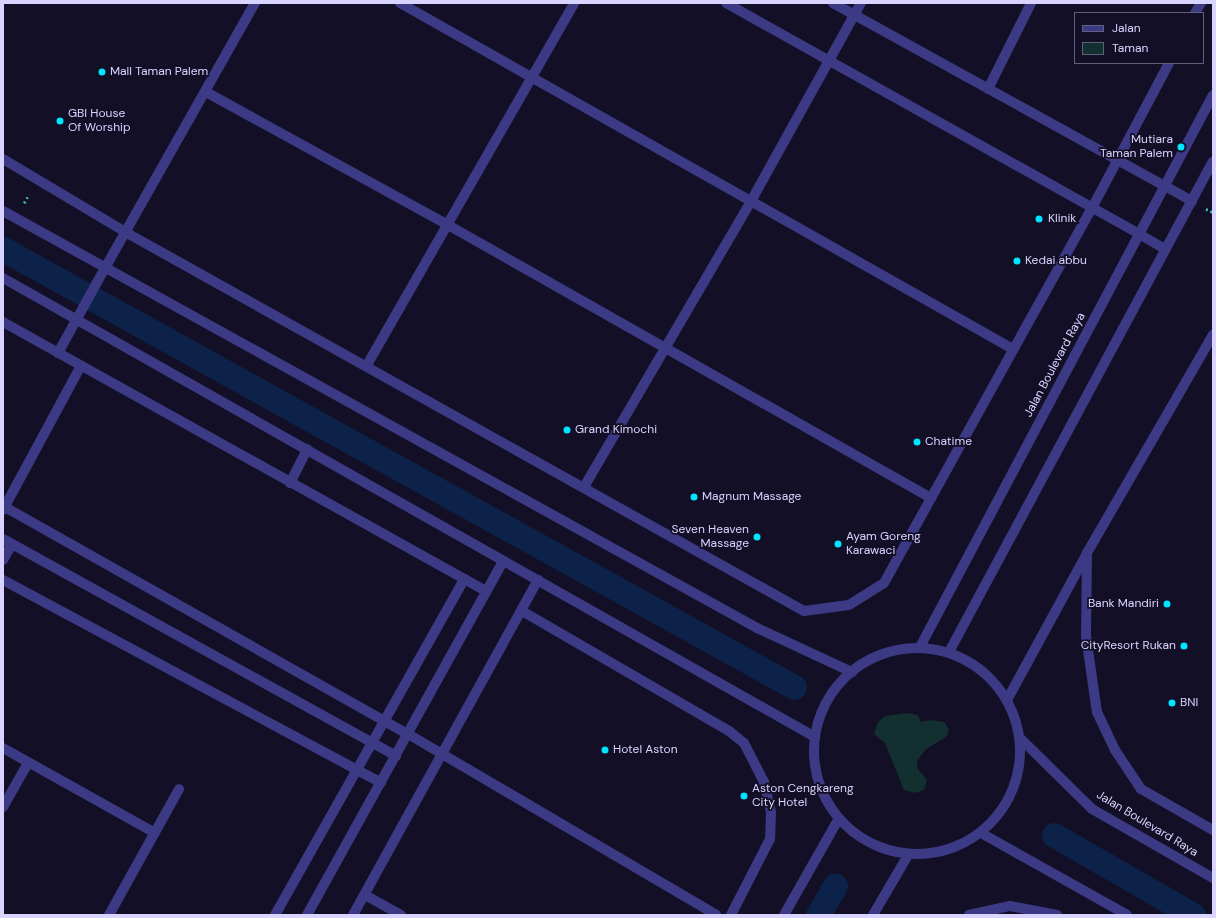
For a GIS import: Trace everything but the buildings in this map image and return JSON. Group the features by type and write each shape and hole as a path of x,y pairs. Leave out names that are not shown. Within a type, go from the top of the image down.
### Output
{"street":[{"path":"58,353 105,268 127,233 255,3"},
{"path":"400,3 532,77 750,203 1013,349"},
{"path":"367,365 574,3"},
{"path":"726,3 1165,249"},
{"path":"833,3 1192,201"},
{"path":"584,487 750,203 861,3"},
{"path":"988,89 1031,3"},
{"path":"1196,12 1201,3"},
{"path":"3,159 127,233 367,365 804,611 849,605 884,583 1092,208 1168,64"},
{"path":"206,92 448,225 931,498"},
{"name":"Jalan Boulevard Raya","path":"920,647 1213,95"},
{"path":"949,652 1213,161"},
{"path":"3,211 757,628 852,672"},
{"path":"3,278 77,318 815,737"},
{"path":"3,322 486,591"},
{"path":"1007,700 1087,553 1213,335"},
{"path":"81,366 4,508 408,734 716,915"},
{"path":"290,483 307,449"},
{"path":"3,560 7,541 396,756"},
{"path":"1087,553 1086,636 1097,712 1115,750 1141,789 1213,830"},
{"path":"307,915 503,561"},
{"path":"275,915 464,579"},
{"path":"3,580 380,783"},
{"path":"353,915 538,580"},
{"path":"522,611 729,730 744,743 764,782 771,813 770,840 731,915"},
{"path":"920,647 949,652 984,672 1007,700 1020,738 1020,765 1013,791 1000,814 981,833 959,846 934,854 908,855 882,850 860,838 838,820 818,782 814,760 815,737 822,713 835,691 852,672 885,652 920,647"},
{"name":"Jalan Boulevard Raya","path":"1020,738 1092,809 1213,878"},
{"path":"3,748 155,833"},
{"path":"3,807 28,762"},
{"path":"109,915 179,789"},
{"path":"784,915 838,820"},
{"path":"981,833 1127,915"},
{"path":"873,915 908,855"},
{"path":"365,895 401,915"},
{"path":"970,915 1010,906 1057,915"}],"path":[{"path":"16,219 37,179"}],"green space":[{"path":"908,713 918,715 921,722 931,720 944,722 949,730 946,737 926,749 917,761 918,769 927,780 924,790 915,793 904,790 885,743 874,734 878,722 885,716"}],"waterway":[{"path":"3,249 794,687"},
{"path":"1054,835 1193,915"},
{"path":"818,915 835,886"}],"place":[{"name":"Mall Taman Palem","path":"102,72"},
{"name":"GBI House Of Worship","path":"60,121"},
{"name":"Mutiara Taman Palem","path":"1181,147"},
{"name":"Klinik","path":"1039,219"},
{"name":"Kedai abbu","path":"1017,261"},
{"name":"Grand Kimochi","path":"567,430"},
{"name":"Chatime","path":"917,442"},
{"name":"Magnum Massage","path":"694,497"},
{"name":"Seven Heaven Massage","path":"757,537"},
{"name":"Ayam Goreng Karawaci","path":"838,544"},
{"name":"Bank Mandiri","path":"1167,604"},
{"name":"CityResort Rukan","path":"1184,646"},
{"name":"BNI","path":"1172,703"},
{"name":"Hotel Aston","path":"605,750"},
{"name":"Aston Cengkareng City Hotel","path":"744,796"}]}
